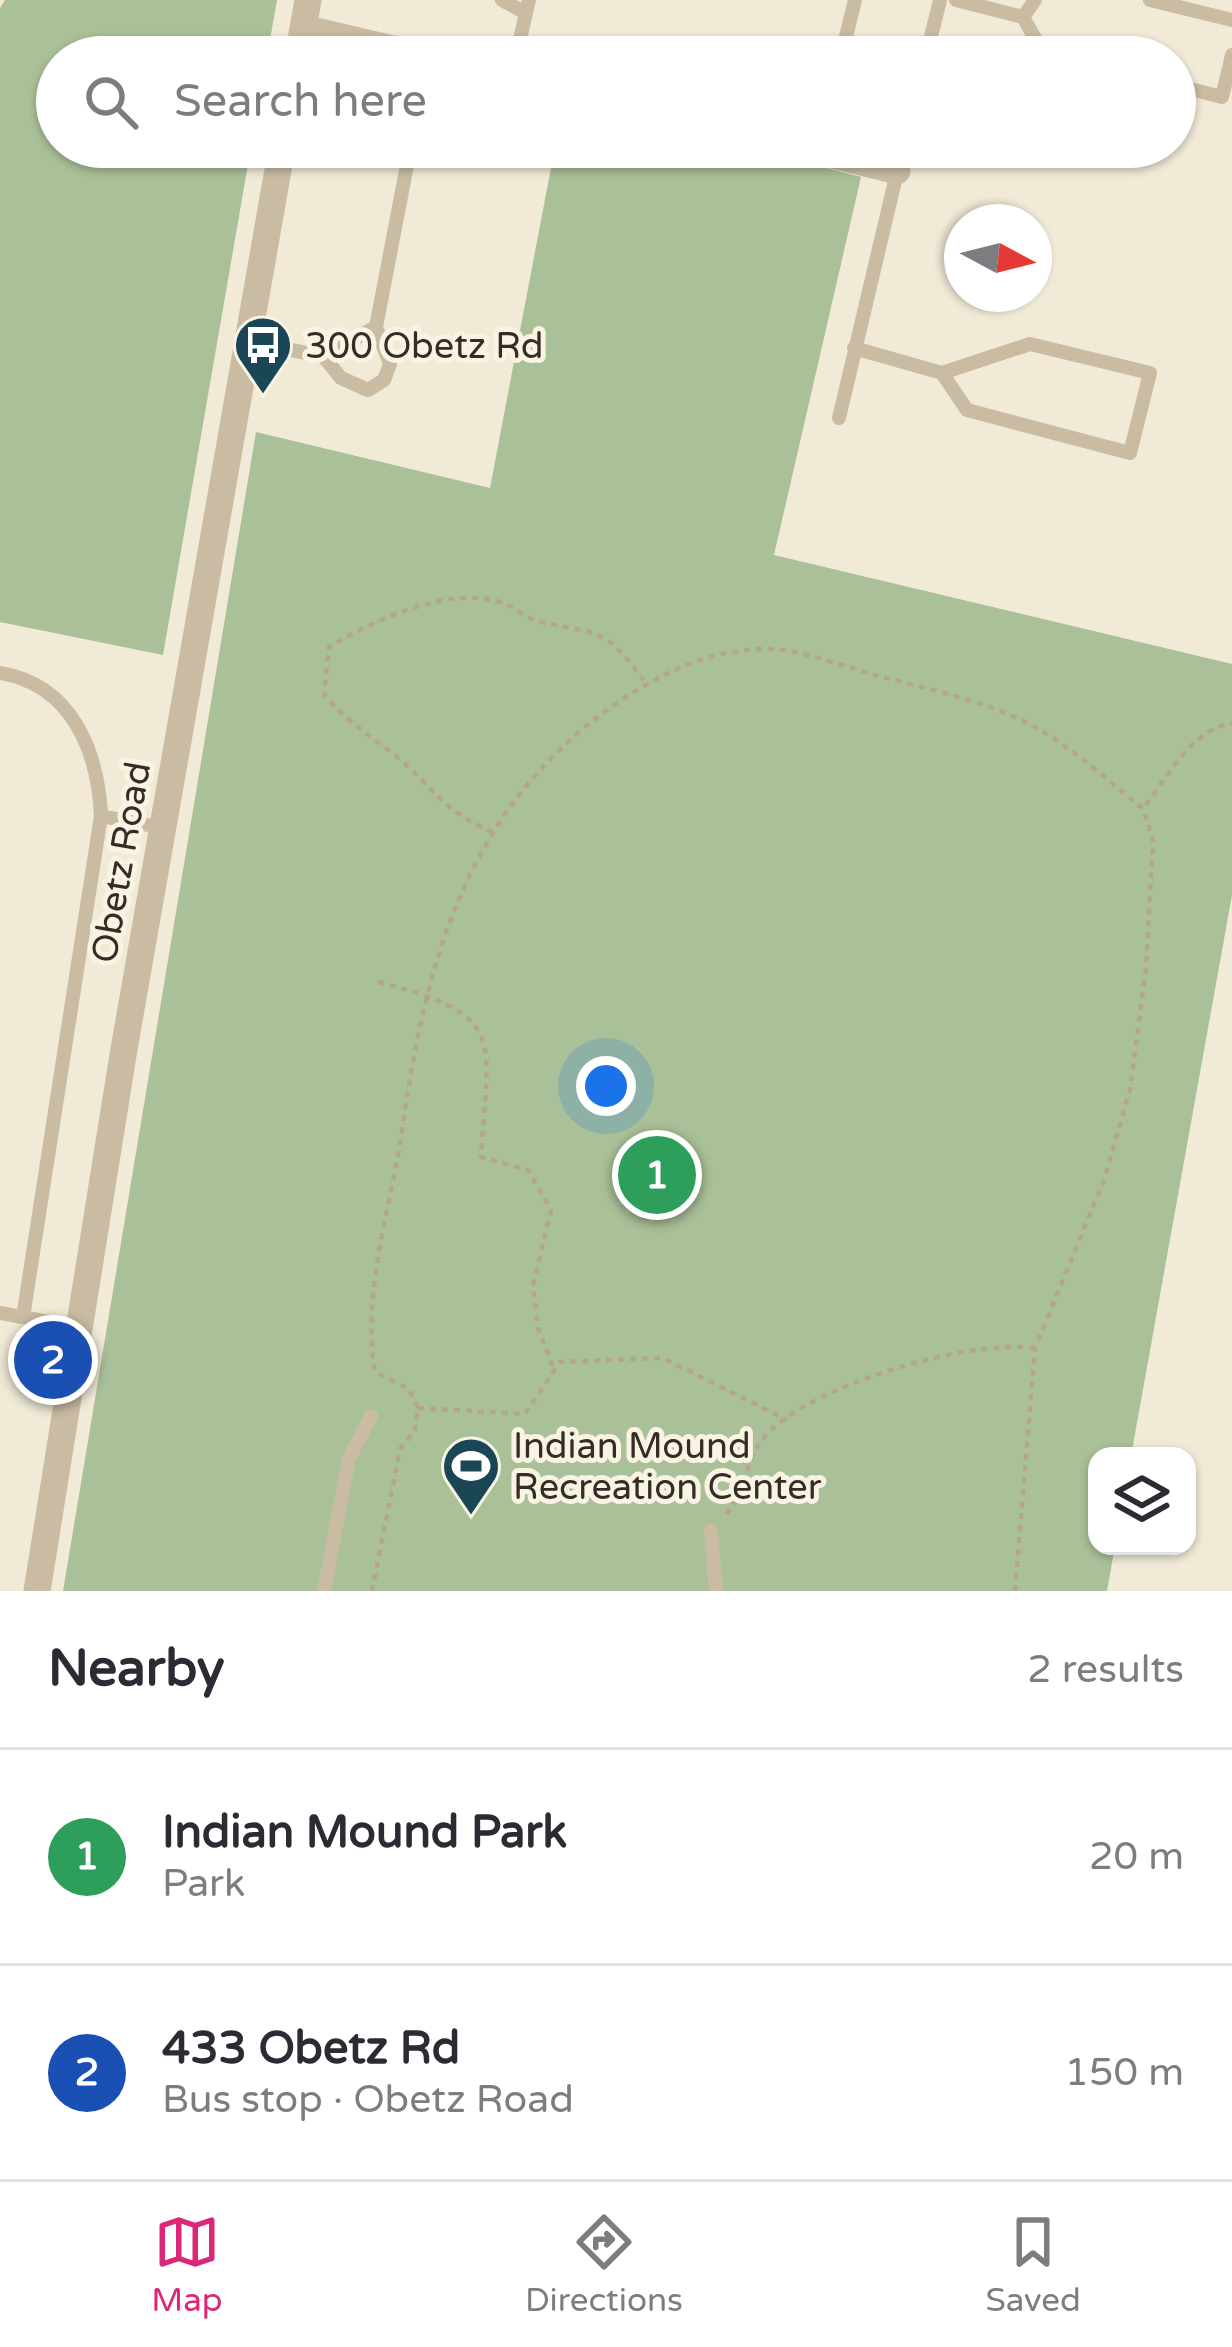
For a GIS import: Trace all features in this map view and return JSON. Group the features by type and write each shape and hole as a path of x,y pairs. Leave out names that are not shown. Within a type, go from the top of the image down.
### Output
{"street":[{"path":"306,14 367,36"},
{"name":"Obetz Road","path":"37,1591 278,168"}],"lane":[{"path":"502,0 527,7"},
{"path":"846,36 855,0"},
{"path":"931,36 940,0"},
{"path":"956,0 1023,17 1034,36"},
{"path":"1023,17 1035,0"},
{"path":"1150,0 1232,20"},
{"path":"1196,91 1222,98 1232,55"},
{"path":"323,356 341,378 368,390 384,380 390,364 376,327 406,168"},
{"path":"838,418 898,168"},
{"path":"248,342 323,356 376,327"},
{"path":"854,348 941,373 1030,344 1150,373 1130,453 967,410 941,373"},
{"path":"0,673 32,682 60,701 81,729 99,771 100,816 23,1318"},
{"path":"100,816 163,828"},
{"path":"0,1313 81,1328"},
{"path":"324,1591 349,1458 370,1416"},
{"path":"711,1532 716,1591"}],"path":[{"path":"493,832 445,808 400,760 341,716 324,694 329,646 381,621 464,597 504,603 534,620 592,628 615,643 645,683"},
{"path":"372,1591 400,1449 415,1431 418,1408 409,1389 376,1372 373,1303 425,994 462,892 514,797 550,757 645,683 698,662 765,649 954,696 1033,726 1143,809 1154,840 1146,968 1130,1090 1104,1180 1035,1348 1015,1591"},
{"path":"1143,809 1195,740 1210,728 1232,723"},
{"path":"378,982 450,1001 467,1015 484,1042 481,1157 528,1170 545,1192 550,1224 533,1286 534,1308 553,1367"},
{"path":"711,1532 736,1503 762,1440 802,1408 905,1364 971,1349 1035,1348"},
{"path":"418,1408 525,1414 560,1362 663,1358 787,1420"}],"green space":[{"path":"5,0 277,0 271,36 36,36 36,168 247,168 163,655 0,622 0,8"},
{"path":"551,168 826,168 861,177 774,555 1232,664 1232,895 1133,1447 1088,1447 1088,1555 1113,1555 1107,1591 63,1591 256,432 490,488"}],"place":[{"name":"300 Obetz Rd","path":"263,396"},
{"name":"Indian Mound Park","path":"657,1175"},
{"name":"433 Obetz Rd","path":"53,1360"},
{"name":"Indian Mound Recreation Center","path":"471,1517"}]}
